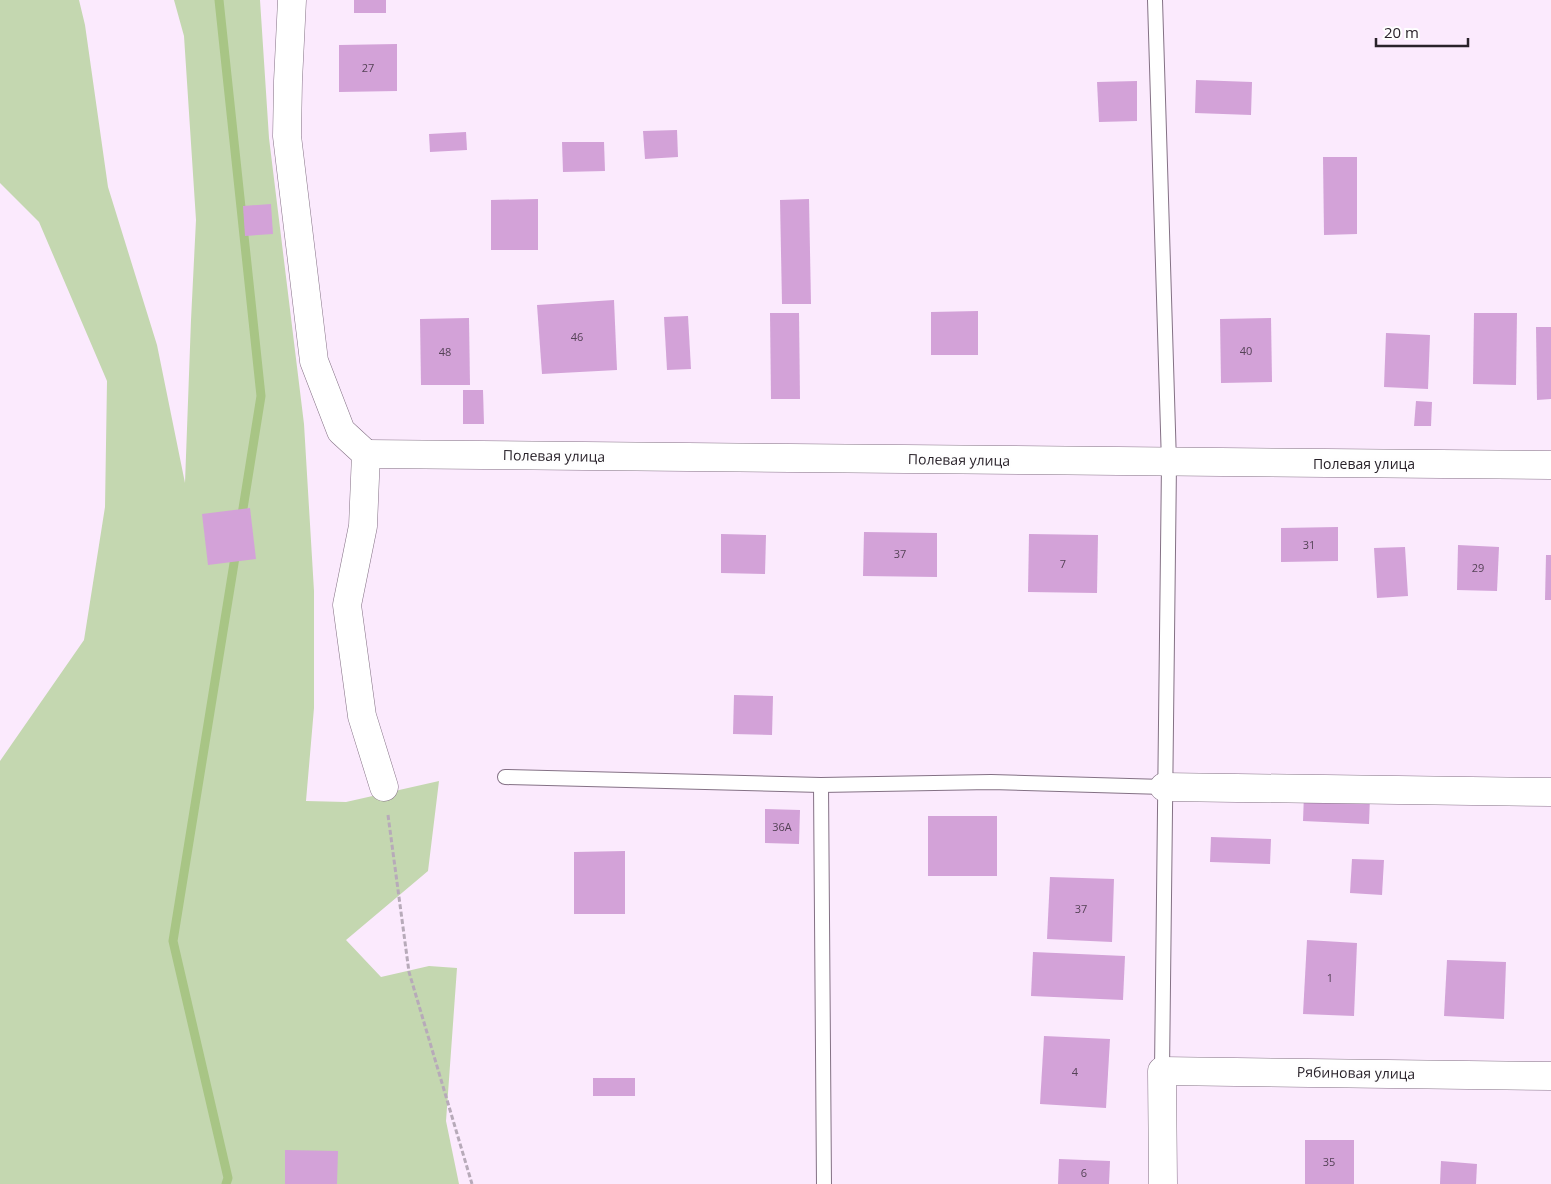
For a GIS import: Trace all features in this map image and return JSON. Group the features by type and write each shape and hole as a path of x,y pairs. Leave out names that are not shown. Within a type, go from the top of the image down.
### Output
{"street":[{"path":"292,0 287,136 314,362 342,431 366,454 363,526 347,605 362,716 384,787"},
{"name":"Полевая улица","path":"366,454 1169,463 1551,465"},
{"path":"1164,787 1551,792"},
{"path":"1162,1071 1163,1184"},
{"name":"Рябиновая улица","path":"1162,1071 1551,1076"}],"lane":[{"path":"1155,0 1169,463 1162,1071"},
{"path":"505,777 821,785 990,782 1164,787"},
{"path":"821,785 824,1184"}],"path":[{"path":"384,787 409,972 472,1184"}],"green space":[{"path":"0,0 79,0 85,25 108,187 157,345 185,483 196,220 184,36 174,0 260,0 269,138 304,424 314,591 314,708 306,801 346,802 439,781 428,871 346,940 381,977 429,966 457,968 446,1121 459,1184 0,1184 0,761 84,640 105,507 107,381 39,222 0,183"}],"building":[{"path":"354,0 386,0 386,13 354,13"},
{"path":"397,44 397,91 339,92 339,45"},
{"path":"1196,80 1252,82 1251,115 1195,113"},
{"path":"1137,81 1137,121 1099,122 1097,82"},
{"path":"677,130 678,157 645,159 643,131"},
{"path":"466,132 467,150 430,152 429,134"},
{"path":"562,142 604,142 605,171 563,172"},
{"path":"1323,157 1357,157 1357,234 1324,235"},
{"path":"538,199 538,250 491,250 491,200"},
{"path":"809,199 811,304 782,304 780,200"},
{"path":"271,204 273,234 245,236 243,206"},
{"path":"614,300 617,370 542,374 537,305"},
{"path":"978,311 978,355 931,355 931,312"},
{"path":"770,313 799,313 800,399 771,399"},
{"path":"1474,313 1517,313 1516,385 1473,384"},
{"path":"688,316 691,369 667,370 664,317"},
{"path":"469,318 470,385 421,385 420,319"},
{"path":"1271,318 1272,382 1221,383 1220,319"},
{"path":"1536,327 1551,327 1551,399 1537,400"},
{"path":"1386,333 1430,335 1428,389 1384,387"},
{"path":"463,390 483,390 484,424 463,424"},
{"path":"1416,401 1432,402 1431,426 1414,426"},
{"path":"250,508 256,559 208,565 202,514"},
{"path":"1338,527 1338,561 1281,562 1281,528"},
{"path":"864,532 937,533 937,577 863,576"},
{"path":"721,534 766,535 765,574 721,573"},
{"path":"1029,534 1098,535 1097,593 1028,592"},
{"path":"1458,545 1499,547 1497,591 1457,590"},
{"path":"1405,547 1408,596 1377,598 1374,548"},
{"path":"1546,555 1551,555 1551,600 1545,600"},
{"path":"734,695 773,696 772,735 733,734"},
{"path":"1304,794 1370,797 1369,824 1303,821"},
{"path":"765,809 800,810 799,844 765,843"},
{"path":"928,816 997,816 997,876 928,876"},
{"path":"1211,837 1271,839 1270,864 1210,862"},
{"path":"625,851 625,914 574,914 574,852"},
{"path":"1352,859 1384,860 1382,895 1350,893"},
{"path":"1050,877 1114,879 1112,942 1047,939"},
{"path":"1307,940 1357,943 1354,1016 1303,1014"},
{"path":"1033,952 1125,956 1123,1000 1031,996"},
{"path":"1447,960 1506,962 1504,1019 1444,1016"},
{"path":"1044,1036 1110,1039 1106,1108 1040,1104"},
{"path":"593,1078 635,1078 635,1096 593,1096"},
{"path":"1305,1140 1354,1140 1354,1184 1305,1184"},
{"path":"285,1150 338,1151 337,1184 285,1184"},
{"path":"1059,1159 1110,1161 1109,1184 1058,1184"},
{"path":"1441,1161 1477,1164 1476,1184 1440,1184"}],"waterway":[{"path":"219,0 261,396 241,521"},
{"path":"226,1184 228,1178 173,941 236,551"}]}
